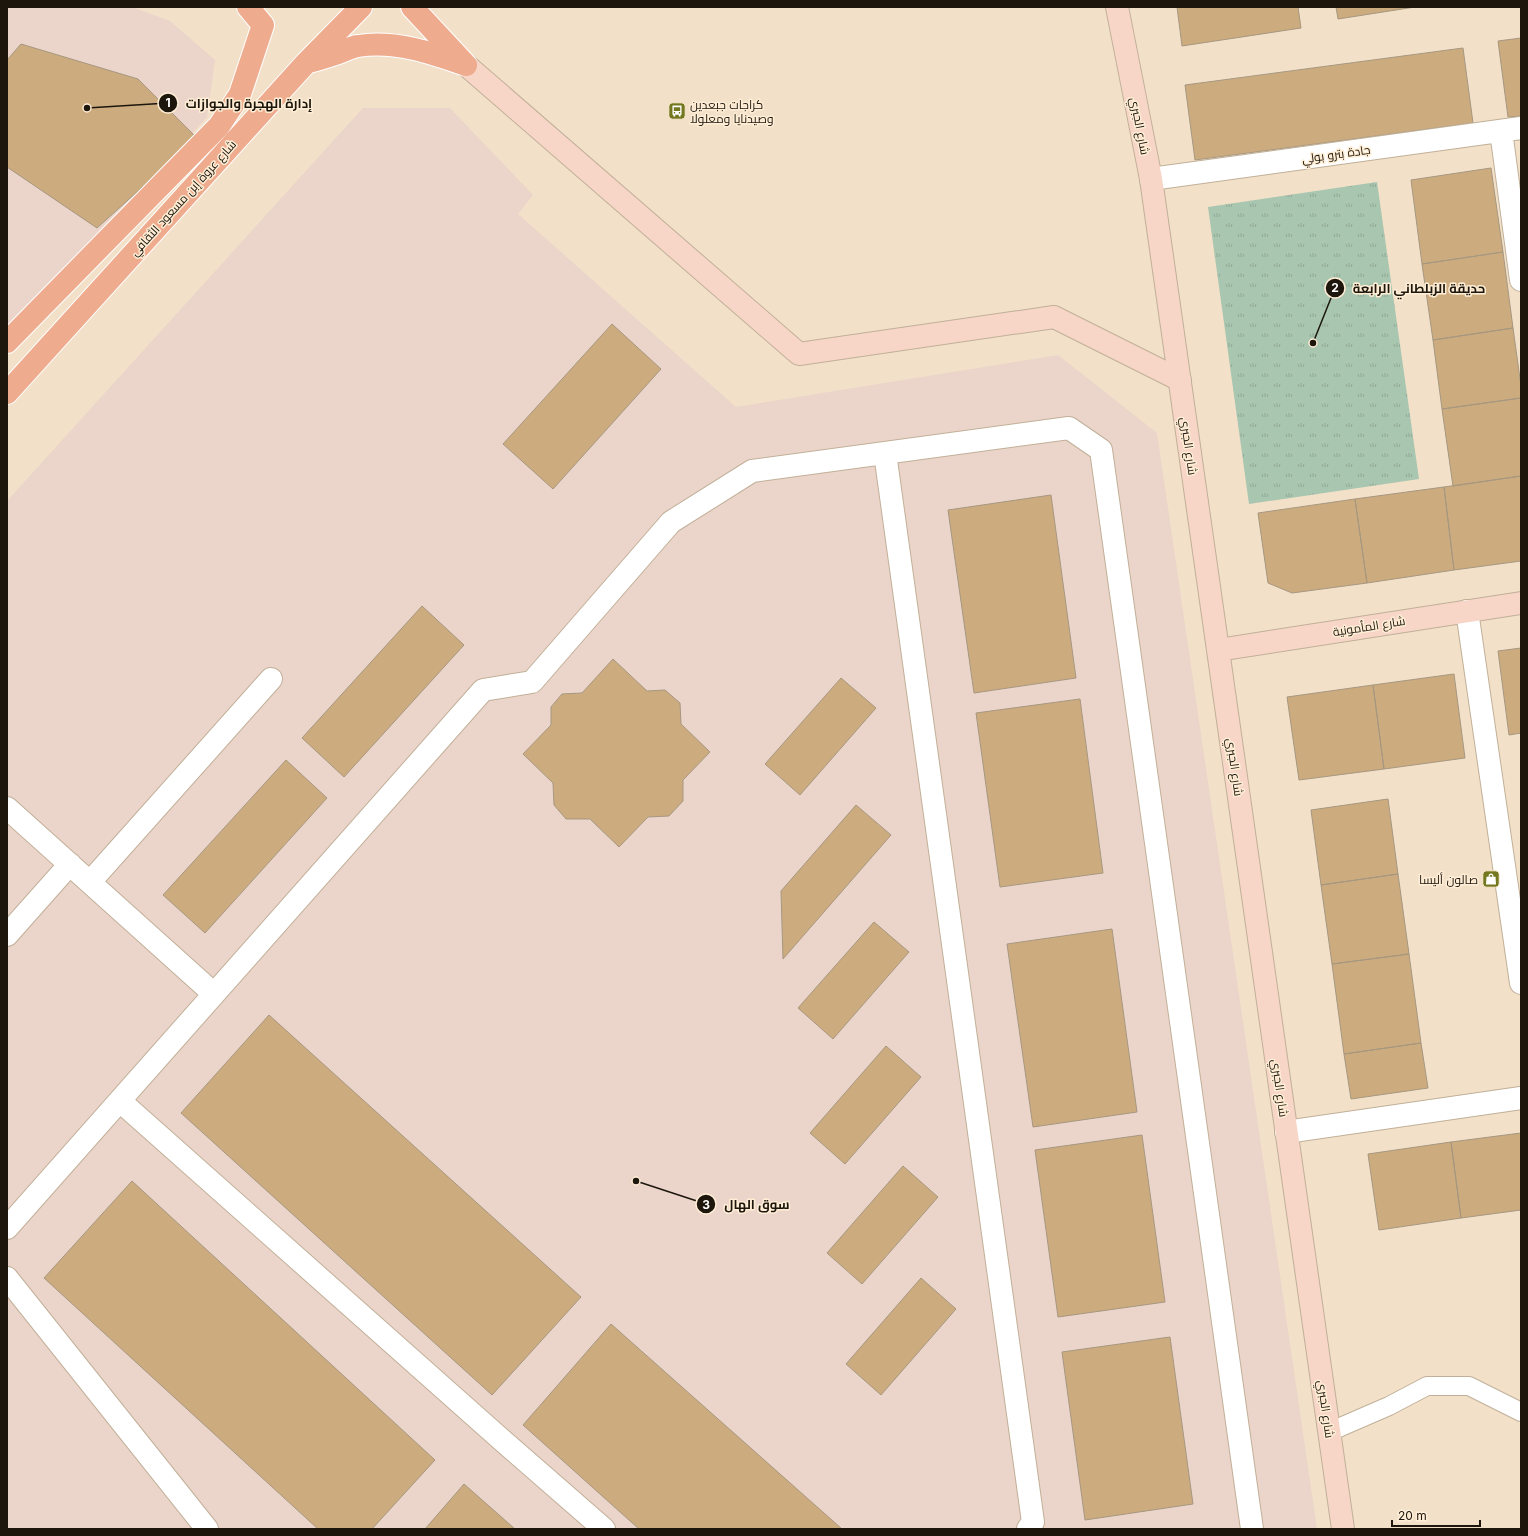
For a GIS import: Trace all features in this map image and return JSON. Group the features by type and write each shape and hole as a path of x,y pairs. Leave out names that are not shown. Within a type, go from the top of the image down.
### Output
{"main road":[{"name":"شارع عروة إبن مسعود الثقافي","path":"7,342 219,126 240,94 262,25 248,7"},
{"name":"شارع عروة إبن مسعود الثقافي","path":"7,393 306,63 361,7"},
{"path":"412,7 466,65 800,354 1054,317 1180,380"},
{"name":"شارع الجبري","path":"1116,7 1151,179 1343,1529"},
{"path":"306,63 334,55 356,46 378,44 409,48 466,65"},
{"name":"شارع المأمونية","path":"1218,650 1521,603"}],"street":[{"name":"جادة بترو بولي","path":"1151,179 1511,130"},
{"path":"1511,130 1521,280"},
{"path":"7,1228 483,690 532,682 671,522 752,471 1069,428 1101,450 1252,1529"},
{"path":"885,453 1033,1522 1028,1529"},
{"path":"1467,611 1521,983"},
{"path":"90,882 271,679"},
{"path":"7,808 214,994"},
{"path":"7,935 70,864"},
{"path":"1286,1132 1521,1098"},
{"path":"120,1101 604,1529"},
{"path":"7,1278 207,1529"}],"lane":[{"path":"1329,1432 1389,1406 1427,1386 1469,1386 1521,1412"}],"shaded area":[{"path":"7,7 132,7 170,21 215,60 207,117 7,340"},
{"path":"363,108 450,108 533,195 518,214 736,407 1058,355 1157,433 1317,1529 7,1529 7,501"}],"green space":[{"path":"1377,182 1419,479 1249,504 1208,207"}],"building":[{"path":"1177,7 1298,7 1301,28 1182,46"},
{"path":"1336,7 1415,7 1338,19"},
{"path":"1521,38 1521,116 1508,117 1498,41"},
{"path":"21,44 138,79 197,138 97,228 7,167 7,60"},
{"path":"1463,48 1473,123 1195,160 1185,85"},
{"path":"1491,168 1503,252 1422,264 1411,180"},
{"path":"1503,252 1513,328 1433,340 1422,264"},
{"path":"612,324 661,369 553,489 503,444"},
{"path":"1513,328 1521,386 1521,398 1442,409 1433,340"},
{"path":"1521,398 1521,476 1453,486 1442,409"},
{"path":"1521,476 1521,561 1454,570 1444,487"},
{"path":"1444,487 1454,570 1367,583 1355,499"},
{"path":"1051,495 1076,678 974,693 948,510"},
{"path":"1355,499 1367,583 1292,593 1268,583 1258,513"},
{"path":"422,606 464,645 344,777 302,738"},
{"path":"1521,648 1521,733 1509,735 1498,651"},
{"path":"613,659 647,691 665,690 680,703 681,724 710,752 683,780 683,801 669,816 648,817 619,847 590,819 566,819 554,805 553,783 523,754 551,725 551,707 562,694 582,693"},
{"path":"1454,674 1465,758 1384,769 1373,685"},
{"path":"841,678 876,708 800,795 765,764"},
{"path":"1373,685 1384,769 1299,780 1287,697"},
{"path":"1080,699 1103,873 1000,887 976,713"},
{"path":"286,760 327,798 205,933 163,895"},
{"path":"1388,799 1398,874 1321,885 1311,810"},
{"path":"856,805 891,835 783,959 781,891"},
{"path":"1398,874 1409,954 1332,964 1321,885"},
{"path":"874,922 909,952 833,1039 798,1008"},
{"path":"1112,929 1137,1112 1033,1127 1007,944"},
{"path":"1409,954 1421,1043 1344,1054 1332,964"},
{"path":"269,1015 581,1297 492,1395 181,1113"},
{"path":"1421,1043 1428,1088 1351,1099 1344,1054"},
{"path":"886,1046 921,1077 845,1164 810,1133"},
{"path":"1521,1133 1521,1210 1461,1218 1451,1142"},
{"path":"1142,1135 1165,1302 1058,1317 1035,1150"},
{"path":"1451,1142 1461,1218 1379,1230 1368,1154"},
{"path":"903,1166 938,1197 862,1284 827,1253"},
{"path":"132,1181 435,1460 372,1529 318,1529 44,1278"},
{"path":"921,1278 956,1309 881,1395 846,1364"},
{"path":"611,1324 842,1529 639,1529 523,1425"},
{"path":"1170,1337 1193,1504 1085,1520 1062,1352"},
{"path":"464,1484 515,1529 425,1529"}],"place":[{"name":"إدارة الهجرة والجوازات","path":"87,108"},
{"name":"كراجات جبعدين وصيدنايا ومعلولا","path":"677,111"},
{"name":"حديقة الزبلطاني الرابعة","path":"1313,343"},
{"name":"صالون أليسا","path":"1491,879"},
{"name":"سوق الهال","path":"636,1181"}]}
